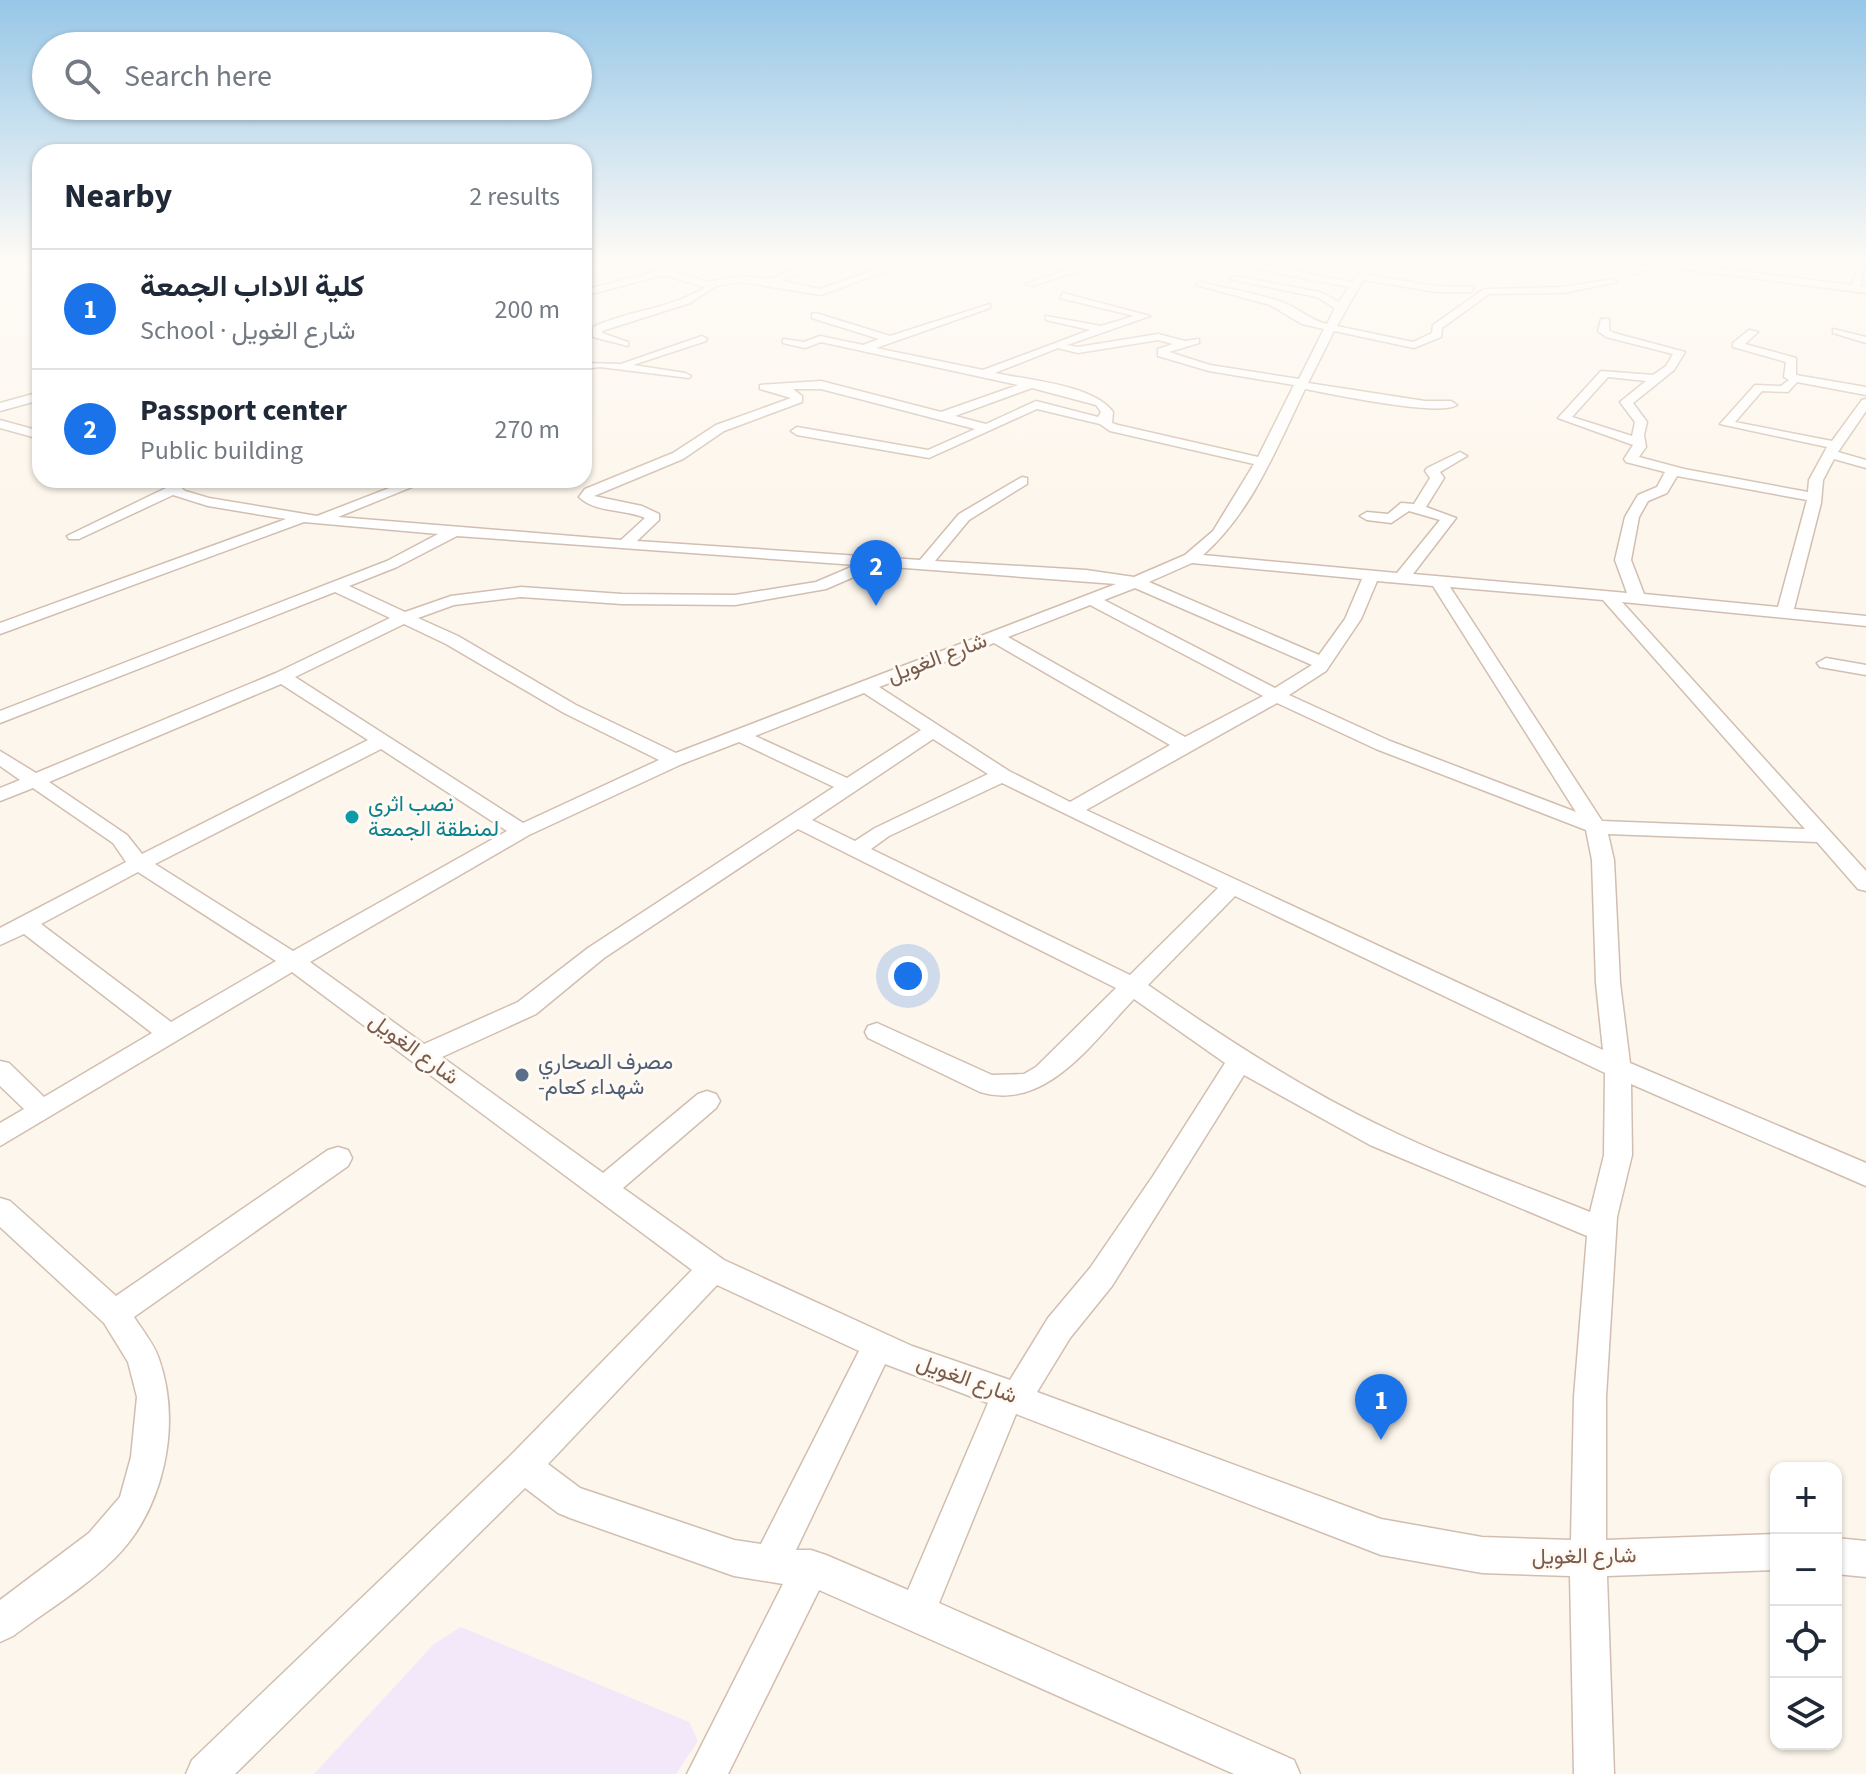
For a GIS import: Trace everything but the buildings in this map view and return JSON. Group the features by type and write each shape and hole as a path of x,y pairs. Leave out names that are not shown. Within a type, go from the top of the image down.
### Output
{"street":[{"path":"618,367 682,346"},
{"path":"853,346 1034,383 1100,402 1107,412 1105,422"},
{"path":"864,348 870,346"},
{"path":"986,373 1058,346 1139,353 1178,346"},
{"path":"1139,353 1148,346"},
{"name":"شارع الغويل","path":"1320,346 1249,488 1218,534 1190,558 675,760 522,831 293,961 713,1269 878,1345 1381,1537 1482,1555 1588,1559 1682,1553 1770,1552"},
{"path":"1654,346 1680,352 1670,368 1626,402 1641,422 1640,447 1631,459 1673,471 1815,497"},
{"path":"1740,346 1792,360 1790,377 1866,391"},
{"path":"1139,353 1425,405 1451,405"},
{"path":"592,365 638,372 649,369 685,376"},
{"path":"1639,443 1564,418 1605,373 1656,379"},
{"path":"943,416 1034,383"},
{"path":"1792,383 1784,390 1759,387 1726,424 1832,450 1866,464"},
{"path":"625,545 654,517 637,509 592,501 586,497 590,492 678,456 720,428 798,399 793,393 764,387 821,385 987,428"},
{"path":"0,407 32,398"},
{"path":"1785,612 1815,497 1816,480 1832,450 1866,403"},
{"path":"797,431 929,454 1036,405 1105,422 1114,428 1262,462"},
{"path":"3,428 32,433"},
{"path":"1419,507 1437,478 1432,471 1460,456"},
{"path":"1637,598 1623,560 1632,517 1643,498 1662,490 1673,471"},
{"path":"924,564 964,517 1022,481"},
{"path":"74,536 163,488"},
{"path":"174,488 180,494 208,502 310,519 625,545 1086,575 1135,582 1323,663"},
{"path":"0,629 399,488"},
{"path":"1367,516 1391,519 1406,506 1419,507 1450,520 1428,542 1401,579"},
{"path":"0,717 392,564 453,532"},
{"path":"1190,558 1866,621"},
{"path":"0,795 282,677 403,618 451,601 521,592 622,599 735,600 820,586 877,561"},
{"path":"1070,810 1184,745 1251,712 1323,663 1353,619 1371,577"},
{"path":"1438,581 1596,827 1603,860 1608,983 1618,1068 1618,1155 1603,1230 1590,1397 1588,1559 1594,1774"},
{"path":"335,586 452,640 570,709 675,760"},
{"path":"1608,596 1866,884"},
{"path":"1090,599 1276,696 1383,745 1596,827 1824,836"},
{"path":"994,636 1184,745"},
{"path":"1826,663 1866,670"},
{"path":"282,677 522,831"},
{"path":"865,686 1002,775 1070,810 1618,1068 1866,1175"},
{"path":"423,1055 527,1008 596,953 934,730"},
{"path":"739,735 849,787"},
{"path":"0,938 138,863 325,773 383,740"},
{"path":"0,757 120,839 138,863 293,961 0,1136"},
{"path":"856,850 892,827 1002,775"},
{"path":"797,821 1132,986 1240,1061 1380,1138 1603,1230"},
{"path":"877,1032 989,1085 1028,1083 1045,1074 1233,886"},
{"path":"25,923 170,1034"},
{"path":"917,1612 1013,1396 1101,1277 1240,1061"},
{"path":"0,1070 42,1111"},
{"path":"602,1190 707,1101"},
{"path":"115,1314 338,1158"},
{"path":"0,1209 115,1314 143,1358 153,1397 148,1457 135,1506 102,1546 0,1623"},
{"path":"206,1774 523,1466 713,1269"},
{"path":"770,1565 878,1345"},
{"path":"523,1466 570,1501 693,1545 770,1565 811,1568 1280,1774"},
{"path":"1842,1557 1866,1559"},
{"path":"707,1774 811,1568"}],"shaded area":[{"path":"461,1627 689,1722 698,1741 676,1774 314,1774 434,1644"}],"place":[{"name":"Passport center","path":"876,606"},
{"name":"نصب اثري لمنطقة الجمعة","path":"352,817"},
{"name":"مصرف الصحاري -شهداء كعام","path":"522,1075"},
{"name":"كلية اﻻداب الجمعة","path":"1381,1440"}]}
